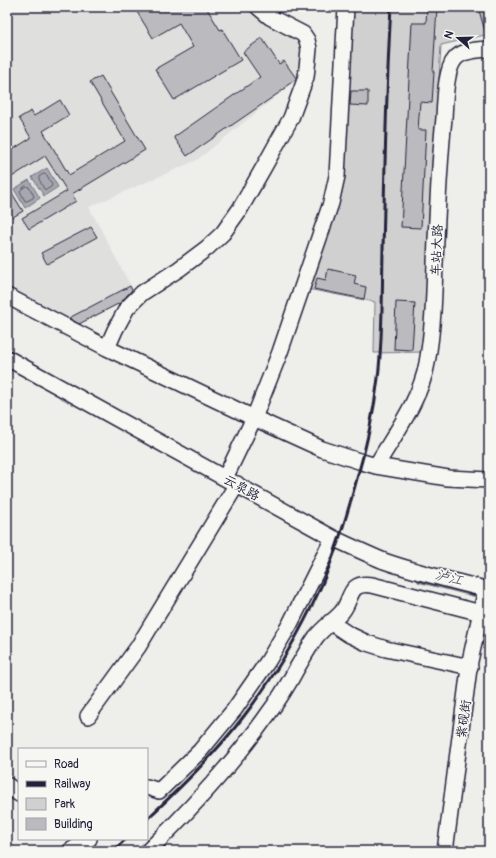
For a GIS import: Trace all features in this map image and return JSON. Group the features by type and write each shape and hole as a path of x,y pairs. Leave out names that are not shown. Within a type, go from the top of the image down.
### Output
{"street":[{"path":"107,348 127,308 142,293 208,248 223,233 240,209 291,118 306,77 309,49 307,40 303,34 270,17 258,7"},
{"path":"88,716 138,647 231,481 280,352 319,238 337,176 346,7"},
{"name":"车站大路","path":"376,466 414,401 422,384 428,363 433,319 442,136 450,68 455,59 462,54 471,51 489,49"},
{"path":"7,296 107,348 254,418 322,448 376,466 448,478 489,480"},
{"name":"云泉路","path":"7,358 334,538 386,561 414,570 488,589"},
{"path":"148,787 159,791 200,751 234,710 268,661 290,624 334,538"},
{"path":"407,594 414,570"},
{"path":"148,851 210,787 252,737 276,702 316,637 330,622 342,613 352,591 360,585 372,585 485,614"},
{"name":"紫砚街","path":"445,851 470,667 485,614 488,589"},
{"path":"330,622 348,634 367,643 386,649 470,667"},
{"path":"7,784 18,793"},
{"path":"70,851 87,840"}],"shaded area":[{"path":"7,7 252,7 300,42 298,79 197,160 89,207 136,296 73,328 7,293"}],"green space":[{"path":"350,7 489,7 489,34 441,45 423,352 374,353 375,302 297,287 342,171"}],"water":[{"path":"47,168 58,187 44,196 32,177"},
{"path":"29,180 40,198 25,208 14,189"}],"building":[{"path":"134,7 206,7 220,30 222,29 241,60 174,100 155,69 193,47 179,23 153,38"},
{"path":"427,7 437,7 432,103 420,102 418,130 426,130 421,228 401,227 412,23 426,23"},
{"path":"478,7 489,7 489,34 486,35"},
{"path":"262,38 279,64 284,61 296,79 285,87 286,88 187,156 174,137 260,77 243,52"},
{"path":"101,76 145,150 72,194 76,201 29,229 22,218 67,191 45,156 7,180 7,153 31,138 19,118 31,111 34,116 60,100 69,115 43,131 69,175 125,141 90,82"},
{"path":"351,91 368,91 368,106 350,105"},
{"path":"7,185 23,211 13,217 7,208"},
{"path":"91,227 97,237 47,264 41,253"},
{"path":"328,269 356,275 354,284 366,287 364,299 314,289 317,278 326,280"},
{"path":"130,286 132,290 120,303 79,324 69,318"},
{"path":"396,302 415,303 412,350 394,349"}],"waterway":[{"name":"泸江","path":"419,581 474,595"}],"railway":[{"path":"148,818 222,743 266,686 294,640 319,591 344,524 360,469 369,430 380,362 391,7"},
{"path":"113,851 125,840"}]}
